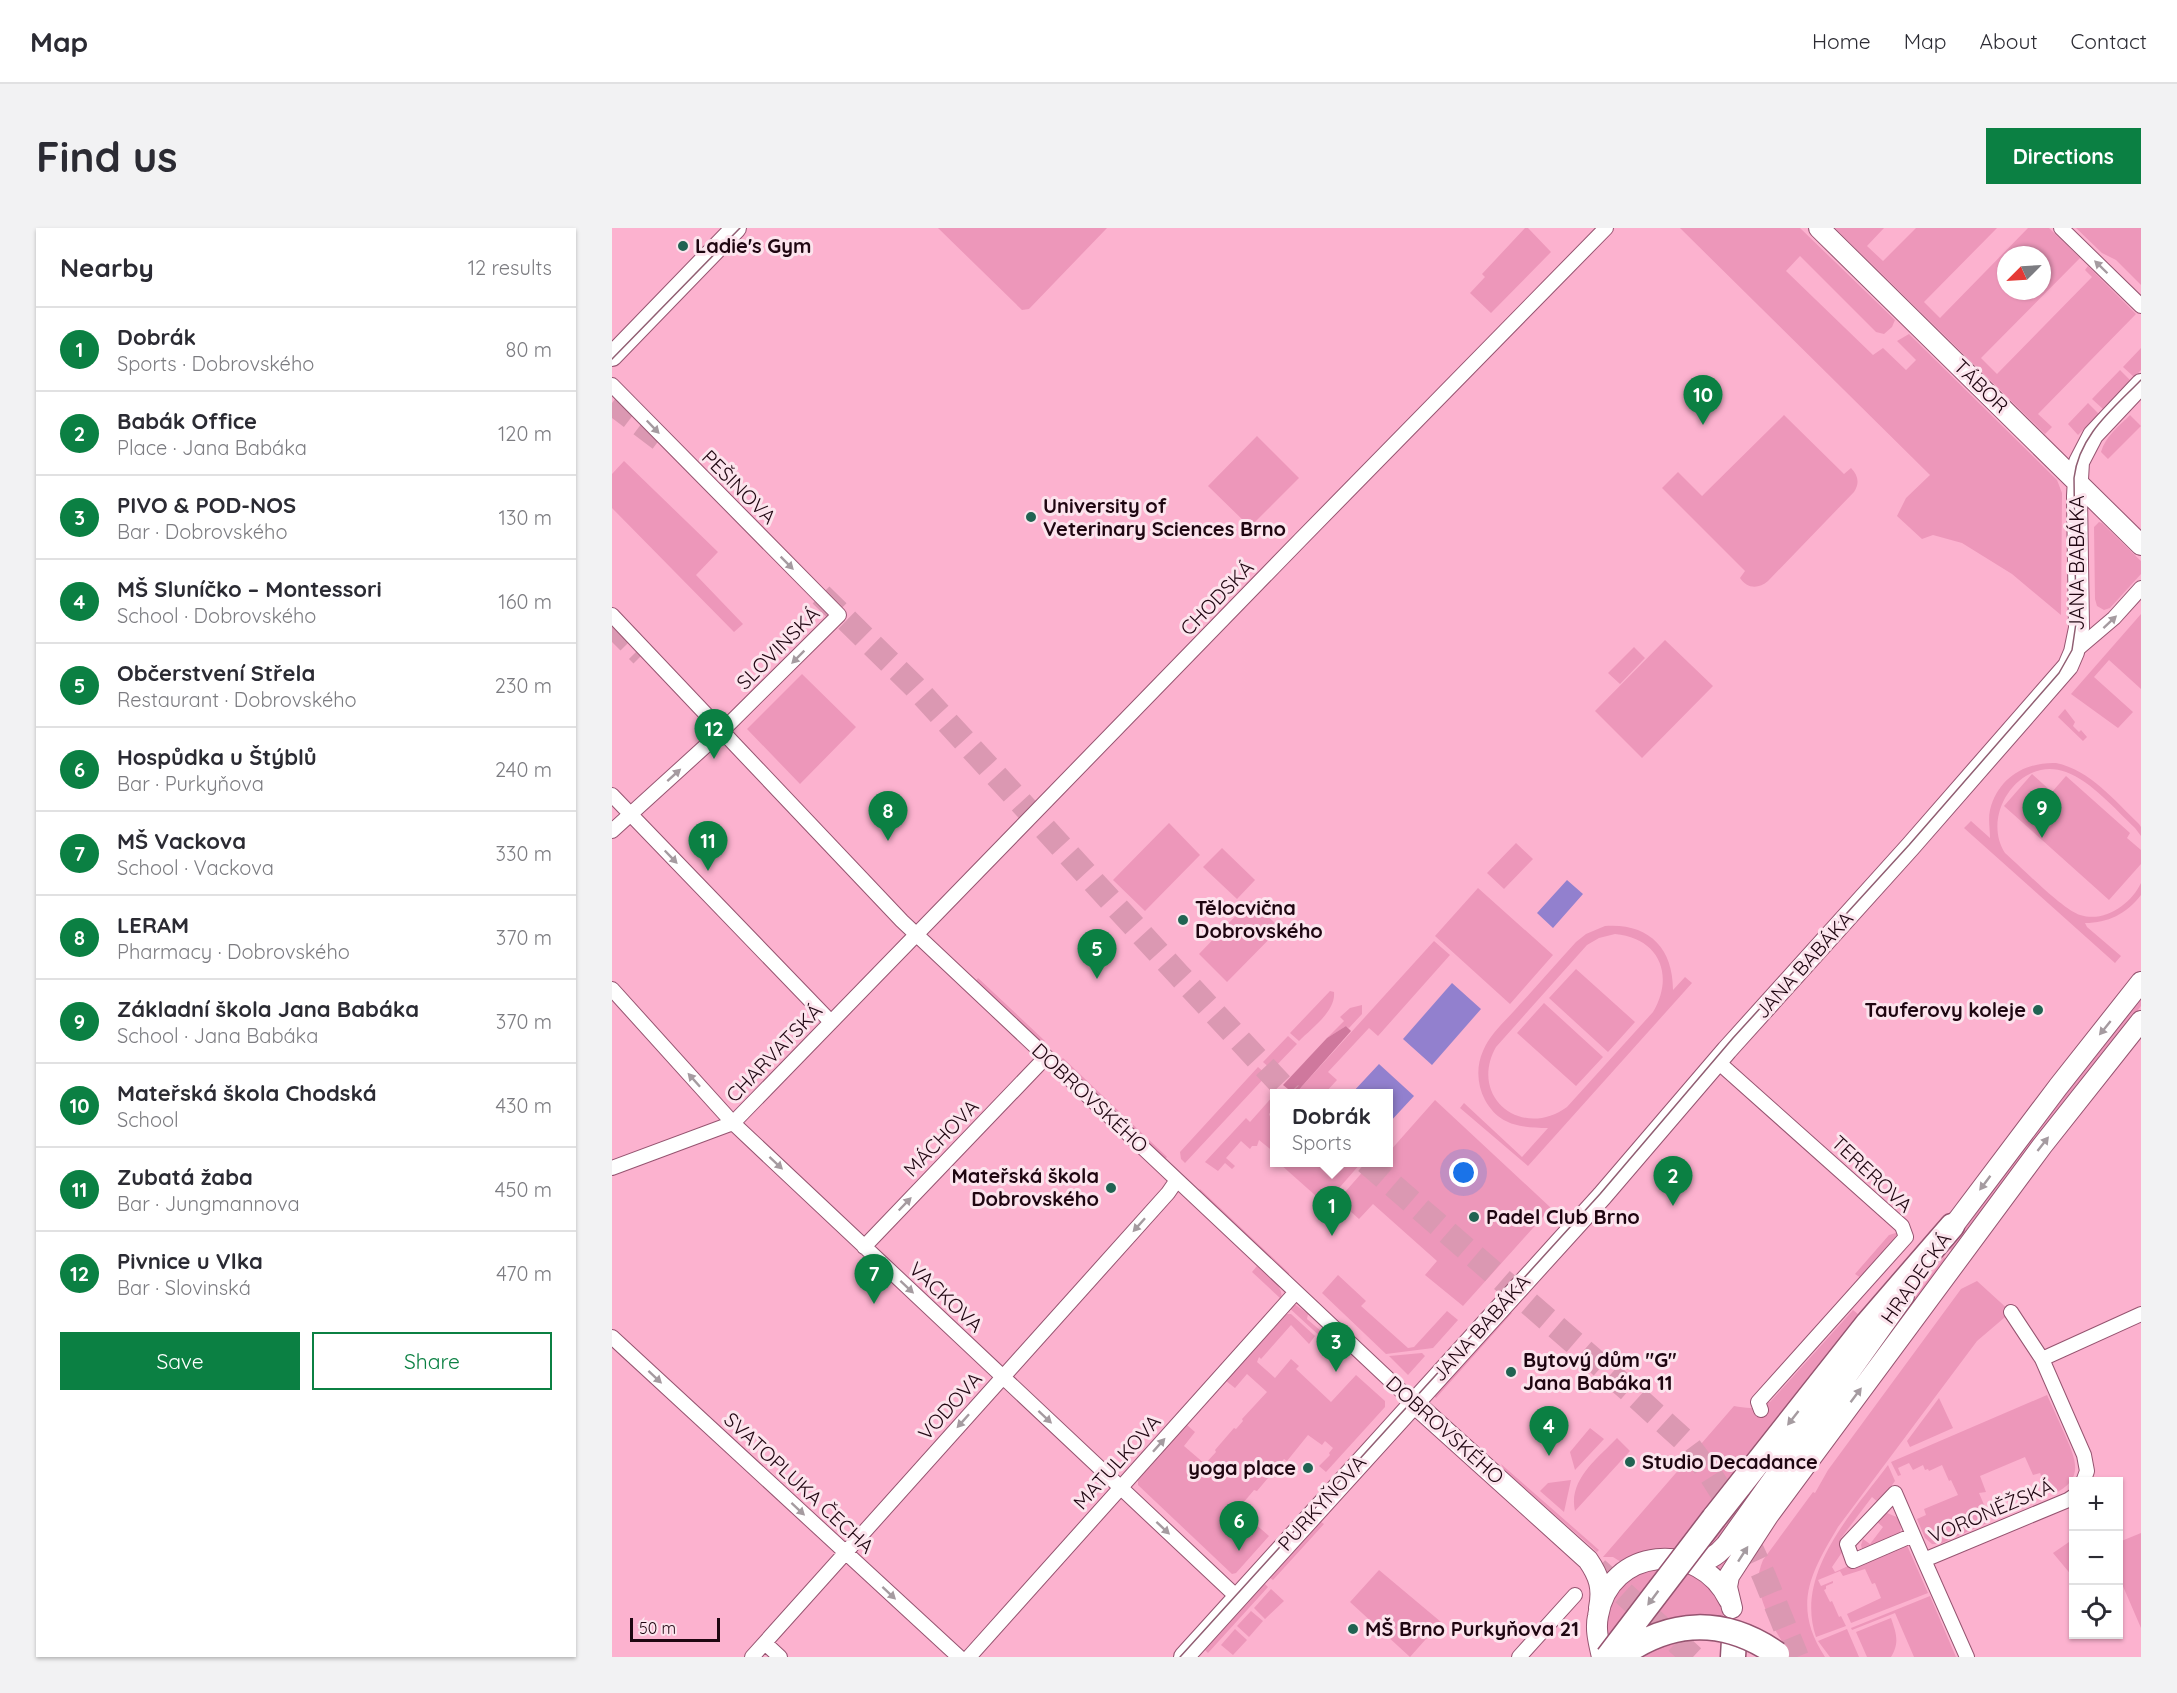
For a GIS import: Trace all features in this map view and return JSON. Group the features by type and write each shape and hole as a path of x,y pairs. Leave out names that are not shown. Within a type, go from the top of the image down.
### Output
{"highway":[{"path":"1606,1656 1868,1323 1953,1226"},
{"path":"1606,1656 1671,1630 1696,1627 1721,1629 1739,1634 1756,1641 1778,1655"}],"street":[{"path":"612,356 736,228"},
{"name":"CHODSKÁ","path":"932,918 1606,228"},
{"name":"TÁBOR","path":"1819,228 2141,545"},
{"path":"2061,228 2141,306"},
{"name":"JANA BABÁKA","path":"1413,1402 1602,1196 1717,1061 1911,847 2068,666 2074,652 2079,619 2077,481 2079,462 2098,429 2141,384"},
{"name":"PEŠINOVA","path":"612,385 839,615"},
{"path":"2074,652 2114,618 2141,588"},
{"name":"DOBROVSKÉHO","path":"612,615 894,913 1295,1293 1588,1560 1600,1581 1602,1596 1596,1628 1606,1656"},
{"name":"SLOVINSKÁ","path":"612,831 722,731 839,615"},
{"path":"612,795 831,1022"},
{"name":"CHARVATSKÁ","path":"612,1168 733,1123 932,918"},
{"name":"HRADECKÁ","path":"1687,1562 1707,1560 1726,1545 1953,1226 2141,982"},
{"name":"VACKOVA","path":"612,989 733,1123 1237,1598"},
{"name":"HRADECKÁ","path":"1732,1651 1735,1628 1727,1587 1729,1576 1768,1516 2042,1146 2141,1021"},
{"name":"MÁCHOVA","path":"864,1246 1046,1057"},
{"name":"TEREROVA","path":"1717,1061 1902,1226 1906,1237 1758,1402 1761,1410"},
{"name":"VODOVA","path":"752,1657 1168,1193 1177,1180"},
{"name":"MATULKOVA","path":"969,1657 1295,1293"},
{"path":"2012,1312 2042,1359 2084,1455 2087,1471 2085,1477"},
{"path":"2042,1359 2141,1314"},
{"name":"SVATOPLUKA ČECHA","path":"612,1337 959,1657"},
{"name":"PURKYŇOVA","path":"1184,1657 1413,1402"},
{"name":"VORONĚŽSKÁ","path":"1913,1535 1853,1561 1847,1544 1895,1493 1967,1657"},
{"name":"VORONĚŽSKÁ","path":"1924,1560 2069,1499"},
{"name":"DOBROVSKÉHO","path":"1588,1560 1611,1568 1626,1568 1669,1558 1687,1562"},
{"path":"1687,1562 1714,1579 1724,1590 1732,1608"},
{"path":"1599,1608 1613,1582 1635,1565"},
{"path":"1519,1657 1575,1594"},
{"path":"765,1643 780,1657"}],"shaded area":[{"path":"938,228 1107,228 1029,309 1022,310"},
{"path":"1525,228 1528,228 1551,252 1491,313 1470,293 1485,277 1482,274"},
{"path":"1680,228 1800,228 1895,320 1892,327 1884,334 1876,332 1800,256 1786,271 1873,355 1883,348 1906,370 1916,360 1897,341 1909,334 2057,480 2062,493 2061,615 2012,574 1962,543 1933,535 1922,539 1897,516 1906,498 1930,475"},
{"path":"1835,228 1884,228 1867,246 1883,261 1916,228 1997,228 1924,302 1940,318 1997,260 1997,300 2038,300 1981,358 1997,374 2092,277 2085,270 2088,266 2136,314 2038,414 2052,427 2045,434"},
{"path":"2028,228 2049,228 2080,258 2051,287 2051,246 2010,246"},
{"path":"2076,228 2141,228 2141,285 2116,260 2102,253"},
{"path":"2141,348 2141,370 2134,377 2123,367"},
{"path":"2120,370 2131,381 2103,409 2092,399"},
{"path":"2088,403 2099,414 2078,435 2068,424"},
{"path":"1784,415 1844,474 1851,468 1858,482 1854,492 1768,581 1753,587 1740,578 1745,571 1662,488 1678,472 1702,496"},
{"path":"2130,415 2141,426 2108,459 2101,452 2106,441"},
{"path":"1257,436 1299,478 1250,527 1208,486"},
{"path":"624,461 718,552 696,575 743,624 734,632 612,508 612,474"},
{"path":"2099,522 2141,561 2141,574 2110,608 2104,610 2097,606 2095,599 2094,527"},
{"path":"2141,614 2141,689 2109,660 2094,677 2133,712 2118,728 2071,694"},
{"path":"1665,640 1713,686 1642,758 1595,711"},
{"path":"1634,647 1645,658 1620,684 1608,673"},
{"path":"802,674 856,727 800,784 747,729"},
{"path":"2065,709 2075,722 2073,726 2087,737 2083,741 2058,717"},
{"path":"2056,763 2080,772 2111,796 2139,824 2141,836 2085,782 2066,772 2049,769 2034,772 2020,780 2009,792 2001,806 1998,822 1999,838 2005,853 2053,897 2080,915 2099,916 2116,910 2131,898 2141,883 2141,895 2123,912 2109,919 2085,923 2121,956 2115,963 1964,828 1971,821 1990,838 1990,810 1999,789 2006,781 2014,774 2034,765"},
{"path":"2032,774 2052,792 2066,776 2130,833 2127,838 2141,850 2141,864 2109,900 2004,806"},
{"path":"1169,823 1200,855 1145,911 1113,880"},
{"path":"1516,843 1533,859 1504,889 1487,873"},
{"path":"1222,848 1255,880 1237,899 1203,867"},
{"path":"1567,880 1583,894 1553,928 1537,913"},
{"path":"1478,888 1553,955 1510,1004 1435,936"},
{"path":"1251,900 1280,928 1227,982 1199,954"},
{"path":"1605,926 1620,926 1645,934 1663,950 1672,975 1673,990 1685,977 1692,983 1528,1166 1460,1108 1464,1103 1522,1157 1548,1128 1512,1124 1498,1116 1482,1094 1478,1076 1479,1063 1486,1045 1497,1030 1576,942 1586,934","holes":["1615,934 1643,943 1659,961 1663,985 1653,1012 1567,1107 1550,1116 1533,1119 1517,1116 1504,1108 1494,1097 1489,1082 1489,1065 1496,1047 1587,945 1599,938"]},
{"path":"1434,941 1450,955 1378,1036 1369,1028 1328,1072 1337,1080 1329,1089 1300,1089"},
{"path":"1576,969 1635,1022 1608,1052 1549,998"},
{"path":"978,978 1045,1041 1042,1044 978,984 976,981"},
{"path":"1452,983 1481,1009 1432,1065 1403,1039"},
{"path":"1330,991 1334,992 1331,1006 1299,1041 1290,1033"},
{"path":"2141,996 2141,1006 1954,1253 1950,1249"},
{"path":"1544,1003 1603,1057 1576,1086 1517,1033"},
{"path":"1362,1005 1362,1014 1349,1028 1346,1026 1327,1038 1344,1021 1340,1017 1350,1008"},
{"path":"1346,1026 1351,1031 1300,1089 1288,1089 1283,1085 1327,1038"},
{"path":"1288,1036 1297,1044 1272,1070 1263,1062"},
{"path":"1063,1058 1167,1157 1164,1160 1060,1061"},
{"path":"1379,1064 1414,1096 1393,1119 1393,1089 1356,1089"},
{"path":"1258,1067 1267,1075 1185,1163 1181,1159 1180,1152"},
{"path":"1270,1100 1270,1149 1259,1140 1257,1146 1252,1146 1250,1149 1241,1141 1226,1158 1235,1166 1232,1169 1225,1163 1218,1171 1205,1162 1246,1118 1250,1122"},
{"name":"Padel Club Brno","path":"1435,1100 1551,1208 1463,1306 1425,1275 1437,1261 1373,1204 1359,1219 1338,1200 1367,1167 1372,1171 1376,1167 1393,1167 1393,1147"},
{"path":"1283,1167 1357,1167 1325,1204"},
{"path":"1200,1189 1289,1273 1289,1276 1197,1193"},
{"path":"1899,1232 1897,1238 1861,1278 1855,1274 1889,1235"},
{"path":"1944,1257 1948,1261 1722,1575 1714,1568 1731,1552"},
{"path":"1257,1266 1278,1285 1281,1299 1252,1272"},
{"path":"1338,1275 1366,1301 1361,1306 1408,1348 1414,1347 1447,1311 1458,1320 1433,1348 1386,1354 1322,1293"},
{"path":"1977,1281 2011,1312 1977,1341 1838,1527 1813,1575 1807,1606 1809,1622 1815,1639 1825,1657 1793,1657 1782,1642 1763,1602 1758,1583 1763,1560 1813,1492 1815,1493 1828,1470 1961,1289"},
{"path":"1293,1303 1308,1314 1307,1319 1321,1331 1325,1330 1330,1333 1324,1340 1286,1305"},
{"path":"1853,1310 1864,1319 1679,1552 1621,1562 1613,1557 1603,1557 1734,1406 1752,1408 1766,1401 1770,1402"},
{"path":"1510,1312 1512,1313 1436,1398 1434,1396"},
{"path":"1287,1314 1291,1314 1315,1336 1309,1344 1291,1325 1261,1359 1259,1357 1257,1362 1275,1378 1291,1359 1299,1366 1296,1369 1331,1402 1356,1375 1385,1401 1385,1407 1326,1472 1319,1466 1330,1455 1333,1448 1325,1441 1322,1445 1308,1435 1287,1461 1284,1459 1257,1491 1254,1490 1238,1509 1269,1536 1236,1573 1232,1574 1138,1485 1138,1480 1187,1425 1195,1432 1184,1446 1205,1464 1216,1452 1215,1450 1267,1392 1247,1374 1235,1388 1226,1381"},
{"path":"1422,1353 1425,1356 1408,1375 1389,1356"},
{"path":"2047,1395 2069,1444 2075,1469 2073,1477 2069,1477 2069,1483 2053,1494 2046,1487 2040,1473 2033,1475 2025,1457 1980,1476 1986,1492 1979,1493 1989,1522 1940,1544 1932,1544 1925,1538 1917,1519 1926,1515 1924,1509 1958,1495 1951,1480 1949,1481 1942,1465 1929,1471 1925,1470 1923,1465 1913,1470 1909,1463 1898,1468 1901,1475 1898,1476 1891,1462"},
{"path":"1939,1398 1953,1428 1910,1447 1907,1441"},
{"path":"1590,1428 1604,1439 1575,1470 1570,1452"},
{"path":"1617,1438 1630,1451 1575,1511 1574,1500 1580,1480 1593,1462"},
{"path":"1782,1446 1785,1451 1719,1541 1704,1551"},
{"path":"1501,1464 1599,1550 1597,1552 1504,1470"},
{"path":"1888,1465 1895,1481 1879,1503 1872,1497 1841,1538 1845,1548 1832,1567 1835,1572 1897,1544 1906,1543 1928,1593 1851,1623 1847,1614 1881,1598 1875,1583 1872,1584 1865,1569 1843,1576 1840,1571 1818,1580 1821,1586 1833,1581 1824,1590 1846,1626 1816,1637 1811,1613 1813,1590 1820,1567 1844,1523"},
{"path":"1571,1480 1564,1512 1540,1491 1548,1483"},
{"path":"1887,1513 1899,1518 1901,1529 1899,1535 1865,1551 1861,1545 1863,1539 1870,1544 1883,1527 1876,1521"},
{"path":"1321,1522 1324,1524 1273,1580 1270,1578"},
{"path":"2141,1533 2141,1628 2123,1586 2123,1540"},
{"path":"2069,1542 2069,1572 2053,1553"},
{"path":"1662,1568 1686,1573 1705,1584 1718,1602 1725,1625 1613,1645 1606,1627 1608,1614 1616,1596 1635,1577"},
{"path":"1379,1570 1441,1622 1410,1657 1350,1602"},
{"path":"1265,1584 1268,1587 1208,1653 1205,1650"},
{"path":"1271,1589 1284,1601 1265,1619 1254,1608"},
{"path":"1930,1596 1956,1657 1914,1657 1895,1613 1852,1630 1851,1628"},
{"path":"1251,1611 1263,1621 1249,1637 1237,1626"},
{"path":"1891,1618 1896,1633 1896,1642 1891,1657 1867,1657 1856,1632"},
{"path":"1235,1629 1247,1640 1233,1655 1221,1645"},
{"path":"1847,1629 1859,1657 1830,1657 1818,1641"},
{"path":"1667,1638 1685,1653 1682,1657 1614,1657"}],"tunnel":[{"path":"612,403 665,443"},
{"path":"821,595 915,687 1285,1089"},
{"path":"612,625 642,655"},
{"path":"1372,1167 1686,1442 1736,1515 1797,1657"},
{"path":"1597,1569 1693,1657"}],"tram line":[{"path":"612,359 740,228"},
{"path":"1180,1657 1600,1194 1733,1038 1909,845 2059,673 2072,650 2076,623 2074,478 2077,463 2090,436 2099,424 2141,380"}],"place":[{"name":"Ladie's Gym","path":"683,246"},
{"name":"Mateřská škola Chodská","path":"1703,425"},
{"name":"University of Veterinary Sciences Brno","path":"1031,517"},
{"name":"Pivnice u Vlka","path":"714,759"},
{"name":"Základní škola Jana Babáka","path":"2042,838"},
{"name":"LERAM","path":"888,841"},
{"name":"Zubatá žaba","path":"708,871"},
{"name":"Tělocvična Dobrovského","path":"1183,920"},
{"name":"Občerstvení Střela","path":"1097,979"},
{"name":"Tauferovy koleje","path":"2038,1010"},
{"name":"Mateřská škola Dobrovského","path":"1111,1188"},
{"name":"Babák Office","path":"1673,1206"},
{"name":"Padel Club Brno","path":"1474,1217"},
{"name":"Dobrák","path":"1332,1236"},
{"name":"MŠ Vackova","path":"874,1304"},
{"name":"PIVO & POD-NOS","path":"1336,1372"},
{"name":"Bytový dům \"G\" Jana Babáka 11","path":"1511,1372"},
{"name":"MŠ Sluníčko – Montessori","path":"1549,1456"},
{"name":"Studio Decadance","path":"1630,1462"},
{"name":"yoga place","path":"1308,1468"},
{"name":"Hospůdka u Štýblů","path":"1239,1551"},
{"name":"MŠ Brno Purkyňova 21","path":"1353,1629"}]}
